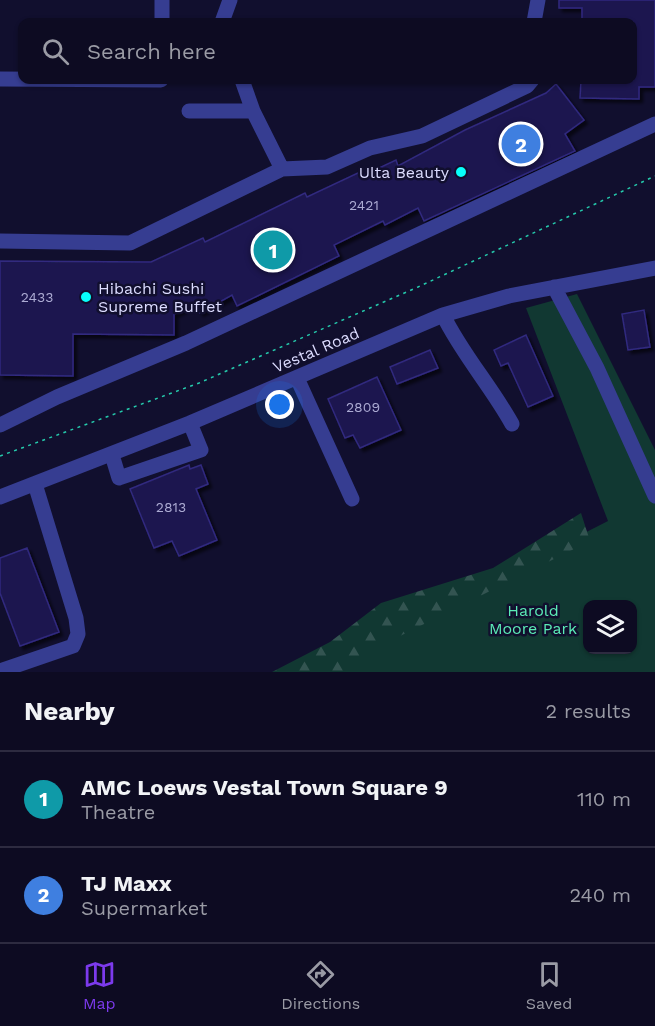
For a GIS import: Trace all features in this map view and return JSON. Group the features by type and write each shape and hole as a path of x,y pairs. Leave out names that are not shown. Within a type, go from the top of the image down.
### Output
{"street":[{"path":"162,0 162,18"},
{"path":"224,18 232,0"},
{"path":"232,0 234,18"},
{"path":"535,18 538,0"},
{"path":"0,79 18,79"},
{"path":"243,84 253,111 282,169"},
{"path":"0,241 130,243 282,169 327,166 370,148 422,136 529,84"},
{"path":"189,111 253,111"},
{"path":"0,425 57,397 186,343 655,124"},
{"name":"Vestal Road","path":"0,497 190,423 443,315 484,302 655,268"},
{"path":"554,287 597,368 655,496"},
{"path":"443,315 461,349 495,393 512,424"},
{"path":"297,378 352,499"},
{"path":"112,455 119,478 201,450 190,423"},
{"path":"0,671 73,646 78,634 76,618 35,484"}],"path":[{"path":"0,456 199,383 418,286 655,176"}],"green space":[{"name":"Harold Moore Park","path":"577,294 655,450 655,672 333,672 328,663 608,521 526,308"},
{"path":"581,513 590,541 352,660 353,672 272,672 330,642 381,603 493,568"}],"building":[{"path":"559,0 655,0 655,87 639,87 639,99 580,98 581,84 637,84 637,18 582,18 582,8 559,8"},
{"path":"556,84 584,120 565,134 575,151 424,221 418,208 385,225 383,221 334,245 339,256 237,306 232,295 200,313 196,303 174,314 174,335 73,334 73,376 0,375 0,261 151,262 203,238 205,242 305,193 307,197 360,172 362,176 396,160 398,166 465,130 546,93"},
{"path":"644,310 650,347 628,350 622,314"},
{"path":"526,335 553,396 528,407 508,363 501,366 494,350"},
{"path":"430,350 438,368 397,384 390,367"},
{"path":"377,377 401,430 360,448 353,435 345,438 328,399"},
{"path":"189,465 190,469 201,465 208,484 196,489 217,540 179,556 172,541 154,548 130,489"},
{"path":"27,548 59,632 20,646 0,593 0,558"}],"place":[{"name":"TJ Maxx","path":"521,144"},
{"name":"Ulta Beauty","path":"461,172"},
{"name":"AMC Loews Vestal Town Square 9","path":"273,250"},
{"name":"Hibachi Sushi Supreme Buffet","path":"86,297"}]}
